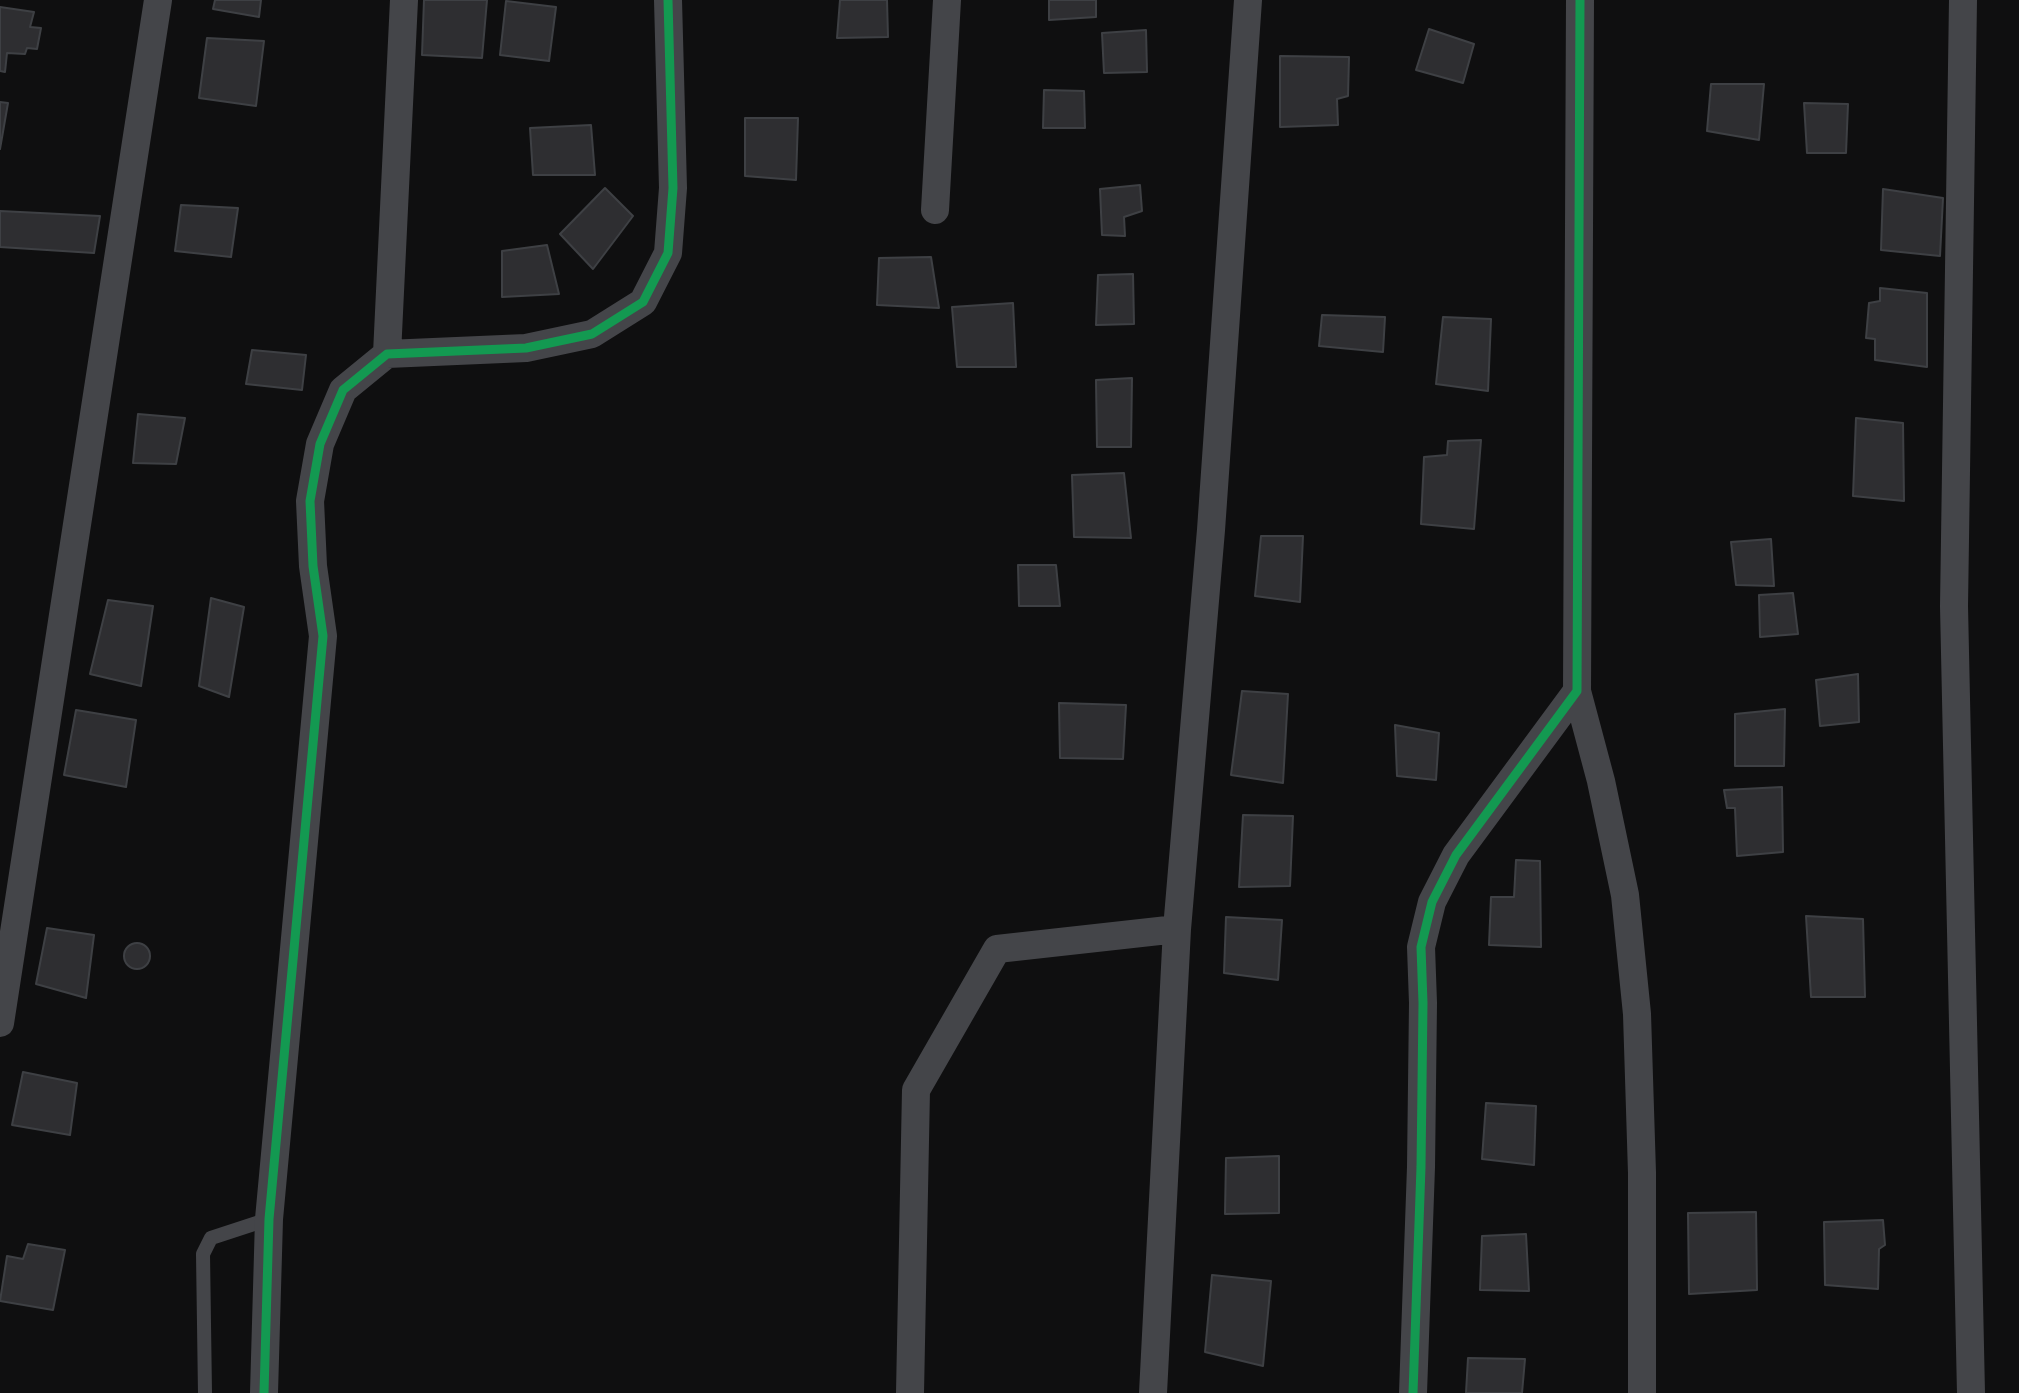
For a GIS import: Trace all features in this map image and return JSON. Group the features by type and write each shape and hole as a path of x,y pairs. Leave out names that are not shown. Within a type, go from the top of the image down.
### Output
{"street":[{"path":"0,1023 158,0"},
{"path":"387,354 404,0"},
{"path":"264,1393 269,1219 323,636 313,566 310,501 320,444 343,390 387,354 526,348 592,334 643,302 668,253 673,188 668,0"},
{"path":"935,210 947,0"},
{"path":"1153,1393 1177,929 1211,530 1248,0"},
{"path":"1580,0 1577,691 1601,781 1627,908 1637,1014 1641,1146 1642,1393"},
{"path":"1964,0 1954,606 1971,1393"},
{"path":"1413,1393 1421,1153 1422,947 1432,902 1456,855 1577,691"},
{"path":"910,1393 916,1090 997,949 1177,929"}],"lane":[{"path":"205,1393 203,1254 211,1238 269,1219"}],"building":[{"path":"215,0 261,0 259,17 213,9"},
{"path":"424,0 487,0 482,58 422,55"},
{"path":"840,0 887,0 888,37 837,38"},
{"path":"1049,0 1096,0 1096,17 1049,20"},
{"path":"506,1 556,7 549,61 500,55"},
{"path":"0,7 34,12 30,27 41,28 37,49 27,48 25,54 7,53 5,72 0,71"},
{"path":"1429,29 1474,44 1463,83 1416,70"},
{"path":"1146,30 1147,72 1104,73 1102,33"},
{"path":"207,38 264,41 256,106 199,98"},
{"path":"1280,56 1349,57 1348,96 1337,99 1338,125 1280,127"},
{"path":"1711,84 1764,84 1759,140 1707,131"},
{"path":"1044,90 1084,91 1085,128 1043,128"},
{"path":"0,102 8,103 0,149"},
{"path":"1804,103 1848,104 1846,153 1807,153"},
{"path":"745,118 798,118 796,180 745,176"},
{"path":"591,125 595,175 533,175 530,128"},
{"path":"1140,185 1142,211 1124,217 1125,236 1102,235 1100,189"},
{"path":"605,188 633,216 593,269 560,234"},
{"path":"1883,189 1943,198 1940,256 1881,250"},
{"path":"181,205 238,208 231,257 175,251"},
{"path":"0,211 100,216 94,253 0,247"},
{"path":"547,245 559,294 502,297 502,251"},
{"path":"931,257 939,308 877,305 879,258"},
{"path":"1133,274 1134,324 1096,325 1098,275"},
{"path":"1880,288 1927,293 1927,367 1875,360 1875,339 1866,338 1869,303 1880,301"},
{"path":"1013,303 1016,367 957,367 952,307"},
{"path":"1322,315 1385,317 1383,352 1319,346"},
{"path":"1443,317 1491,319 1488,391 1436,384"},
{"path":"252,350 306,355 302,390 246,384"},
{"path":"1132,378 1131,447 1097,447 1096,380"},
{"path":"138,414 185,418 176,464 133,463"},
{"path":"1856,418 1903,423 1904,501 1853,496"},
{"path":"1481,440 1474,529 1421,524 1424,457 1447,455 1448,441"},
{"path":"1124,473 1131,538 1074,537 1072,475"},
{"path":"1261,536 1303,536 1300,602 1255,596"},
{"path":"1771,539 1774,586 1736,585 1731,542"},
{"path":"1018,565 1056,565 1060,606 1019,606"},
{"path":"1793,593 1798,634 1760,637 1759,595"},
{"path":"211,598 244,607 229,697 199,686"},
{"path":"108,600 153,606 141,686 90,674"},
{"path":"1858,674 1859,722 1820,726 1816,680"},
{"path":"1242,691 1288,694 1283,783 1231,775"},
{"path":"1059,703 1126,705 1123,759 1060,758"},
{"path":"1785,709 1784,766 1735,766 1735,714"},
{"path":"76,710 136,720 126,787 64,775"},
{"path":"1395,725 1439,733 1436,780 1397,776"},
{"path":"1782,787 1783,852 1737,856 1735,808 1727,808 1724,790"},
{"path":"1243,815 1293,816 1290,886 1239,887"},
{"path":"1516,860 1540,861 1541,947 1489,945 1491,897 1514,897"},
{"path":"1806,916 1863,919 1865,997 1811,997"},
{"path":"1226,917 1282,920 1278,980 1224,973"},
{"path":"47,928 94,935 86,998 36,984"},
{"path":"137,943 147,946 150,956 147,966 137,969 127,966 124,956 127,946"},
{"path":"23,1072 77,1083 70,1135 12,1125"},
{"path":"1486,1103 1536,1106 1534,1165 1482,1159"},
{"path":"1279,1156 1279,1213 1225,1214 1226,1158"},
{"path":"1756,1212 1757,1290 1689,1294 1688,1213"},
{"path":"1883,1220 1885,1245 1879,1249 1878,1289 1825,1285 1824,1222"},
{"path":"1526,1234 1529,1291 1480,1290 1482,1236"},
{"path":"28,1244 65,1250 53,1310 0,1301 7,1256 23,1259"},
{"path":"1212,1275 1271,1281 1263,1366 1205,1352"},
{"path":"1468,1358 1525,1359 1522,1393 1466,1393"}],"cycle path":[{"path":"264,1393 269,1219 323,636 313,566 310,501 320,444 343,390 387,354 526,348 592,334 643,302 668,253 673,188 668,0"},
{"path":"1413,1393 1421,1167 1421,947 1432,902 1456,855 1577,691 1580,0"}]}
